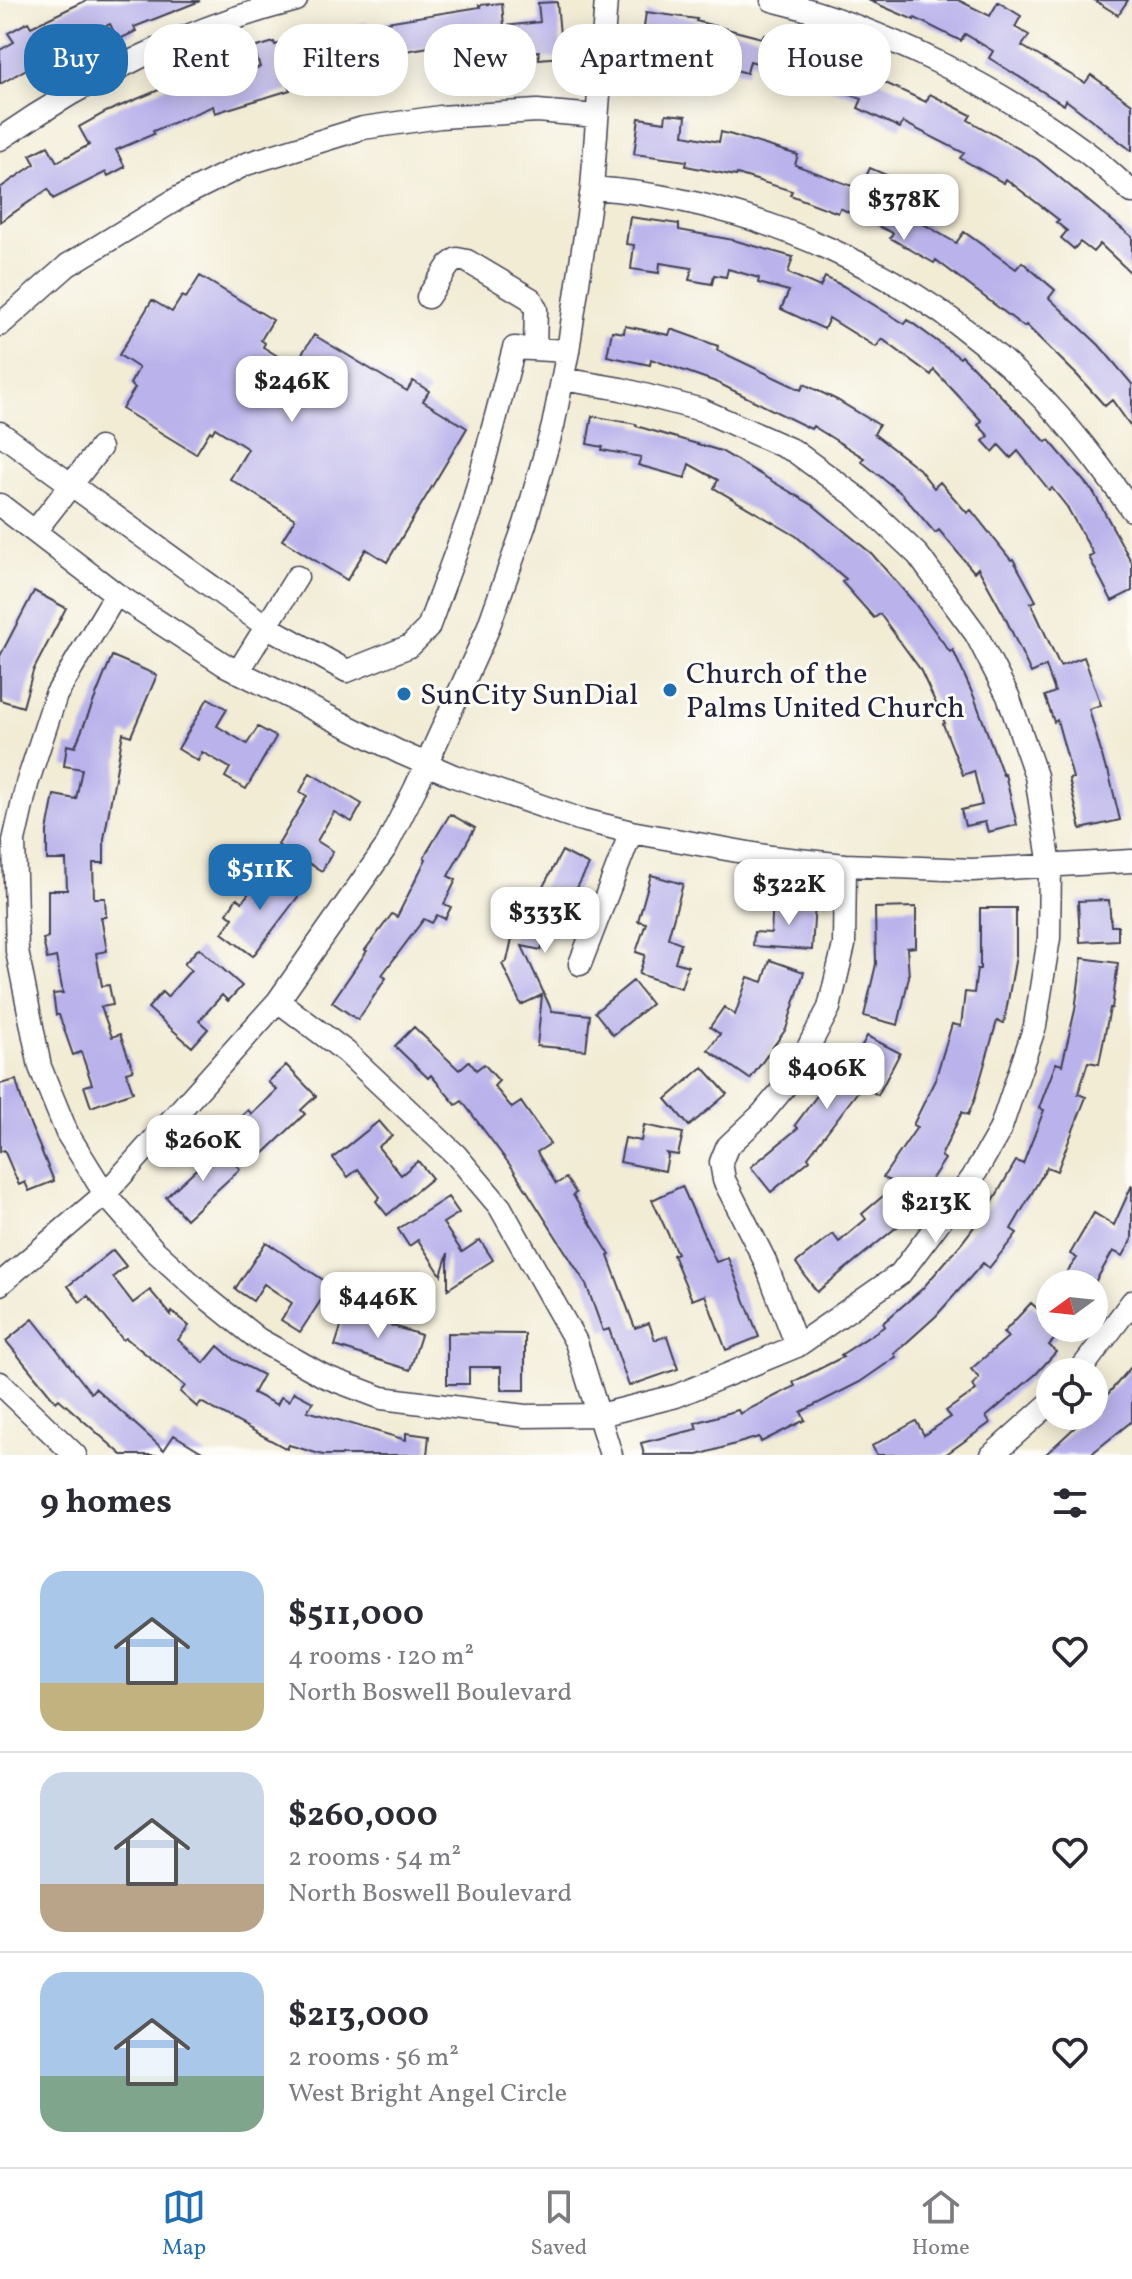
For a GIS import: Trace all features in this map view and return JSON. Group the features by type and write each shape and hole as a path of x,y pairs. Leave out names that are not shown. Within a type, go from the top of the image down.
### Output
{"street":[{"path":"0,139 42,110 169,43 296,0"},
{"path":"0,1284 105,1194 278,1001 386,847 427,764 465,683 504,586 532,503 563,379 592,188 606,0"},
{"path":"772,0 880,35 999,94 1087,153 1132,192"},
{"path":"0,325 68,265 180,197 246,164 363,128 440,117 537,111 597,116"},
{"path":"592,188 633,191 753,219 854,261 918,297 987,347 1032,388 1093,456 1132,510"},
{"path":"428,297 449,265 457,259 467,261 531,299 536,309 535,349"},
{"path":"0,433 266,626 347,671 410,646 428,628 471,511 514,348 568,351"},
{"path":"116,594 56,695 27,784 14,841 17,951 40,1067 67,1133 105,1194 154,1250 258,1339 324,1376 382,1398 525,1416 600,1415 676,1396 797,1346 900,1274 973,1177 1000,1130 1026,1058 1041,995 1049,938 1050,866 1036,776 1008,696 976,634 918,555 858,498 794,451 702,410 621,389 563,379"},
{"path":"35,531 100,448"},
{"path":"0,505 116,594 238,672 427,764 567,816 631,832 771,857 845,865 972,870 1132,861"},
{"path":"238,672 297,577"},
{"path":"580,964 631,832"},
{"path":"797,1346 764,1259 724,1180 721,1162 727,1147 762,1114 792,1078 829,1008 844,945 845,865"},
{"path":"278,1001 346,1052 456,1155 500,1207 576,1342 611,1455"},
{"path":"1090,1358 1132,1302"},
{"path":"0,1383 75,1455"},
{"path":"992,1455 1036,1416"}],"building":[{"path":"87,0 200,1 134,27 136,31 128,35 128,24 37,24"},
{"path":"868,0 958,0 990,16 998,2 1021,16 1015,27 1029,35 1022,46 1085,83 1091,75 1132,104 1132,151 1066,100 1064,105 989,58 993,51 965,34 961,41 915,18"},
{"path":"1094,0 1128,0 1118,15"},
{"path":"557,2 559,24 552,24 552,58 539,59 536,24 522,24 540,22 538,3"},
{"path":"502,3 504,24 424,24 424,48 408,51 408,24 374,24 479,5"},
{"path":"646,12 697,19 708,24 644,24"},
{"path":"24,24 24,70 0,84 0,50 14,42 8,33"},
{"path":"742,33 758,37 758,63 750,61 747,73 742,72"},
{"path":"274,42 274,95 215,113 213,106 153,131 154,134 116,150 125,167 108,176 106,172 53,199 48,189 0,222 0,188 35,164 30,155 48,146 57,162 89,145 79,127 106,112 144,96 258,96 258,47"},
{"path":"891,86 926,102 930,94 971,115 968,120 1037,159 1132,237 1132,274 1100,244 1093,252 1080,242 1074,249 1061,238 1067,231 1056,222 1059,220 1006,179 1004,183 960,158 964,153 903,122 900,128 858,108 862,99 853,96 891,96"},
{"path":"666,114 686,116 684,135 719,142 721,132 798,155 795,165 860,189 870,168 893,178 888,189 904,196 898,209 956,243 964,232 1016,269 1022,262 1055,290 1049,298 1099,345 1132,384 1132,428 1112,400 1105,406 1026,325 1024,327 936,260 934,263 890,238 893,233 840,208 838,213 790,195 792,191 737,174 686,166 687,161 634,154 639,118 665,122"},
{"path":"630,217 679,224 679,230 733,240 793,257 788,273 820,287 825,277 905,324 908,320 960,358 962,356 1046,442 1049,440 1094,493 1132,563 1132,591 1112,601 1089,557 1094,555 1067,507 1018,451 1011,458 999,445 993,452 983,441 989,436 978,425 982,421 934,370 931,375 882,339 876,347 829,318 824,329 781,309 789,291 758,283 759,278 728,269 726,277 714,275 712,284 689,280 692,268 660,263 659,273 631,269 634,245 626,244"},
{"path":"200,276 273,320 261,340 265,343 263,347 294,366 314,335 407,391 413,381 429,391 423,401 467,428 387,562 366,549 347,580 282,540 295,519 230,479 248,449 215,428 196,454 122,409 135,388 130,384 139,368 119,355 152,300 172,312 182,296 186,298"},
{"path":"625,326 669,335 671,329 718,346 717,350 801,390 804,384 837,400 879,425 874,434 919,469 934,488 940,482 967,513 971,510 1013,559 1036,601 1031,603 1060,666 1084,657 1101,705 1089,709 1120,820 1081,829 1069,779 1073,778 1057,720 1054,722 1045,696 1055,692 1046,666 1031,673 978,568 974,572 939,530 935,533 902,494 861,461 864,458 813,426 811,429 716,382 651,359 650,365 607,356 612,331 624,333"},
{"path":"592,416 636,424 721,451 814,506 872,554 912,600 950,652 953,650 1005,774 1017,825 988,832 985,822 965,826 961,810 982,805 974,771 963,775 945,723 920,669 880,614 874,618 842,582 846,579 796,536 714,488 718,480 689,464 685,478 638,465 641,457 587,444"},
{"path":"34,591 66,608 33,671 23,707 0,700 0,656"},
{"path":"112,656 157,675 131,736 123,733 104,839 104,863 93,863 94,898 105,898 106,917 101,917 107,951 96,953 102,986 109,985 113,1005 101,1007 112,1037 120,1034 133,1070 126,1072 133,1092 91,1107 84,1086 92,1084 81,1052 73,1055 59,1015 56,1015 53,994 63,993 56,957 47,959 43,939 48,938 48,890 67,890 66,860 47,860 47,831 54,795 76,799 82,769 64,766 67,745 75,747"},
{"path":"208,698 227,709 217,726 247,744 258,727 276,737 246,789 225,777 230,768 202,752 198,761 178,749"},
{"path":"310,773 362,804 352,822 334,812 317,841 333,851 322,871 278,845 307,796 300,792"},
{"path":"450,814 475,828 448,876 456,880 444,904 451,907 445,919 437,915 432,923 424,919 382,975 386,978 358,1020 332,1002 392,914 397,917 426,859 424,857"},
{"path":"562,851 589,865 568,905 553,897 541,950 522,946 552,1011 590,1015 586,1050 537,1046 542,995 521,1005 502,964 507,961 513,934 502,931 506,912 522,916 526,896 537,898"},
{"path":"267,869 300,894 253,956 222,933 233,918 227,913 237,898 242,902"},
{"path":"651,875 683,884 668,938 681,943 675,962 688,966 681,988 639,974 645,955 636,952 646,923 638,921"},
{"path":"1109,900 1111,926 1118,926 1118,940 1080,942 1078,901"},
{"path":"773,901 815,904 812,950 753,946 754,932 771,933"},
{"path":"916,907 916,947 907,948 909,977 898,1025 864,1016 876,964 875,908"},
{"path":"980,908 1016,908 1016,956 1004,1023 997,1021 974,1101 968,1115 962,1112 941,1156 945,1159 908,1218 817,1292 796,1263 833,1234 839,1242 866,1219 862,1214 896,1185 883,1177 917,1127 913,1125 935,1080 952,1024 961,1026 965,992 974,993 977,969 980,969"},
{"path":"199,948 242,986 228,1001 222,995 199,1021 208,1029 192,1047 148,1008 162,992 167,997 191,970 184,964"},
{"path":"1082,958 1118,963 1112,1008 1099,1064 1088,1062 1078,1094 1086,1097 1057,1171 1047,1167 1011,1229 1017,1233 989,1268 983,1263 936,1316 894,1354 896,1357 860,1382 801,1412 805,1420 761,1442 759,1437 698,1455 644,1455 641,1443 697,1429 695,1423 738,1410 740,1414 795,1386 793,1382 843,1357 841,1355 885,1326 883,1323 922,1289 990,1206 1016,1161 1023,1164 1044,1110 1039,1108 1056,1063 1062,1065 1075,1010"},
{"path":"770,960 804,972 786,1029 750,1079 708,1050 720,1034 710,1027 724,1007 735,1015 748,977 763,982"},
{"path":"633,981 651,1004 613,1035 595,1012"},
{"path":"414,1027 459,1070 469,1061 476,1070 484,1064 499,1081 494,1086 512,1108 521,1102 550,1144 537,1152 556,1184 566,1178 610,1255 635,1328 649,1323 655,1340 667,1336 678,1369 629,1386 609,1329 603,1331 586,1284 513,1169 462,1101 456,1105 431,1075 428,1078 395,1046"},
{"path":"867,1036 900,1053 878,1095 862,1086 808,1157 810,1160 771,1192 751,1167 798,1128 795,1125 825,1085 830,1088 846,1054 855,1059"},
{"path":"286,1065 316,1096 301,1110 305,1114 264,1153 234,1123 248,1110 252,1114 277,1090 268,1082"},
{"path":"703,1067 727,1094 689,1126 666,1099"},
{"path":"16,1080 25,1112 54,1181 29,1191 25,1182 19,1185 4,1150 0,1152 0,1084"},
{"path":"379,1121 392,1136 378,1147 401,1175 418,1161 432,1178 387,1215 376,1201 380,1197 358,1169 348,1177 333,1158"},
{"path":"644,1125 683,1133 678,1155 666,1153 665,1171 620,1162 625,1138 641,1141"},
{"path":"220,1147 240,1169 186,1219 166,1197"},
{"path":"1132,1185 1132,1240 1123,1256 1113,1251 1102,1270 1068,1270 1077,1258 1070,1254 1094,1213 1114,1225"},
{"path":"682,1186 716,1262 728,1258 759,1337 726,1350 705,1295 692,1300 673,1255 677,1253 652,1200"},
{"path":"448,1197 459,1213 443,1223 462,1252 480,1240 493,1260 448,1289 448,1253 441,1275 418,1240 409,1246 398,1229"},
{"path":"266,1242 331,1285 300,1332 281,1320 292,1303 264,1284 253,1301 235,1289"},
{"path":"113,1250 126,1266 113,1277 133,1303 150,1290 171,1315 172,1312 189,1326 178,1340 204,1363 218,1346 234,1360 263,1375 253,1393 277,1405 281,1397 289,1401 294,1392 313,1402 307,1411 406,1440 406,1433 429,1436 427,1455 323,1455 289,1445 287,1449 201,1402 197,1407 180,1392 185,1386 126,1338 123,1340 88,1296 80,1302 68,1286"},
{"path":"1031,1303 1036,1307 1036,1342 1052,1342 1049,1345 1056,1352 1051,1358 1036,1358 1036,1374 986,1417 990,1423 945,1455 877,1455 872,1446 916,1421 924,1435 951,1417 946,1411 976,1390 972,1385 979,1378 971,1369 1008,1337 1003,1333"},
{"path":"346,1311 421,1335 410,1370 335,1346"},
{"path":"33,1319 91,1393 95,1388 164,1450 174,1435 207,1455 122,1455 59,1399 56,1402 6,1341"},
{"path":"447,1333 525,1334 525,1390 501,1390 501,1367 469,1367 469,1384 447,1384"},
{"path":"1132,1366 1132,1421 1090,1455 1045,1455 1072,1430 1108,1430 1108,1394"}],"place":[{"name":"Church of the Palms United Church","path":"670,690"},
{"name":"SunCity SunDial","path":"404,694"}]}
